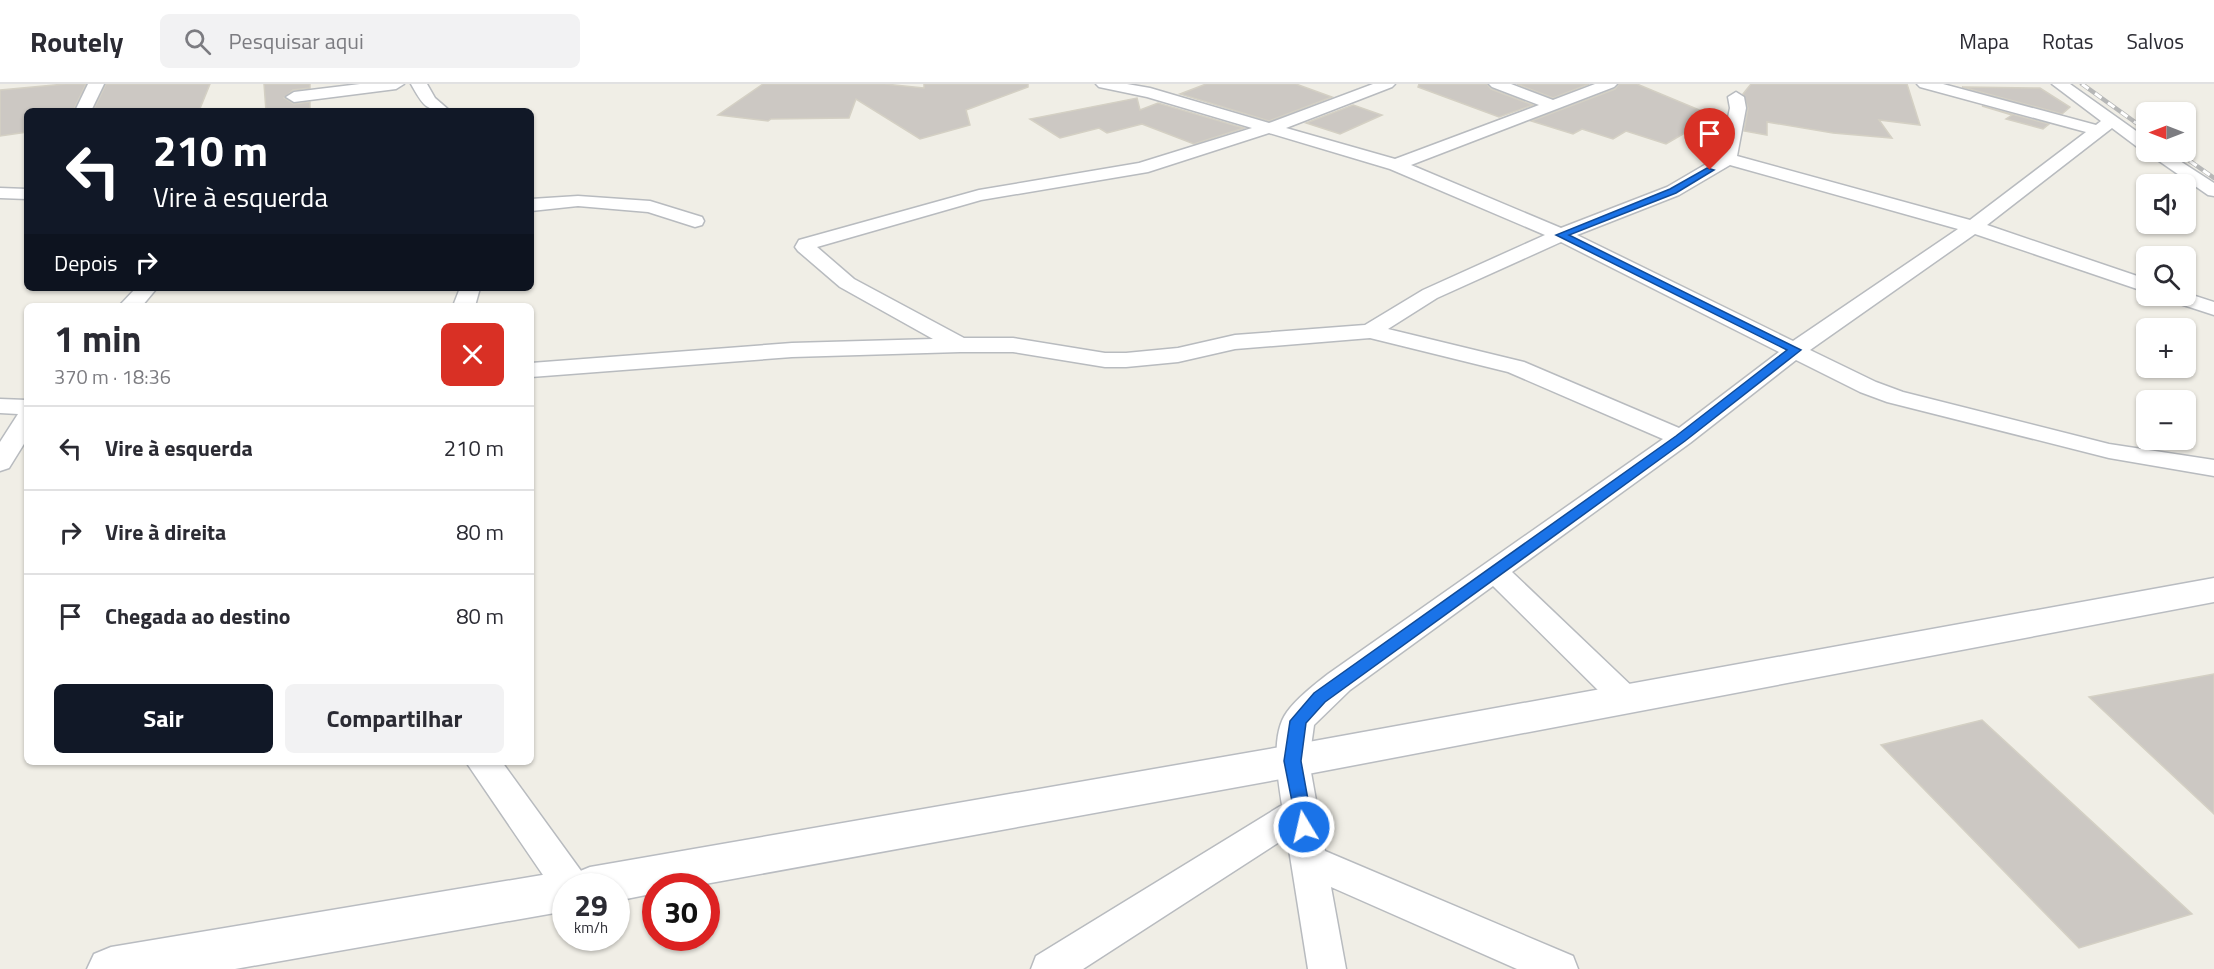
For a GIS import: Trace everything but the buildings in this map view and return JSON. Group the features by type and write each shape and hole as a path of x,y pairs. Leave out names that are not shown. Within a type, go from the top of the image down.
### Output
{"street":[{"path":"84,108 96,84"},
{"path":"287,108 298,90 396,84"},
{"path":"419,84 429,101 438,108"},
{"path":"1104,84 1150,93 1396,165 1561,235 1868,387 1895,397 2109,451 2214,468"},
{"path":"960,345 847,283 805,247 806,244 979,195 1142,168 1272,127 1387,84"},
{"path":"1497,84 1553,105"},
{"path":"1396,165 1609,84"},
{"path":"1925,84 2104,125 2136,140"},
{"path":"2060,84 2104,125"},
{"path":"1728,159 1738,108 1736,97"},
{"path":"1327,969 1292,761 1298,721 1320,698 1681,438 1795,350 1973,227 2104,125"},
{"path":"1370,331 1431,294 1561,235 1673,191 1728,159 1973,227 2136,283"},
{"path":"2171,162 2214,191"},
{"path":"0,193 24,194"},
{"path":"534,205 578,201 650,207 695,221"},
{"path":"133,303 144,291"},
{"path":"2196,303 2214,309"},
{"path":"534,370 792,350 960,345 1013,345 1105,360 1178,355 1235,342 1370,331 1516,367 1681,438"},
{"path":"0,406 24,407"},
{"path":"0,463 24,423"},
{"path":"1494,571 1626,699"},
{"path":"630,879 1292,761 2214,590"},
{"path":"485,765 563,873"},
{"path":"1050,969 1302,810"},
{"path":"1308,860 1559,969"},
{"path":"111,969 552,893"}],"railway":[{"path":"2082,84 2136,123"},
{"path":"2191,162 2214,178"}],"route":[{"path":"1304,827 1292,761 1298,721 1320,698 1339,682 1681,438 1795,350 1561,235 1673,191 1710,170"}]}
